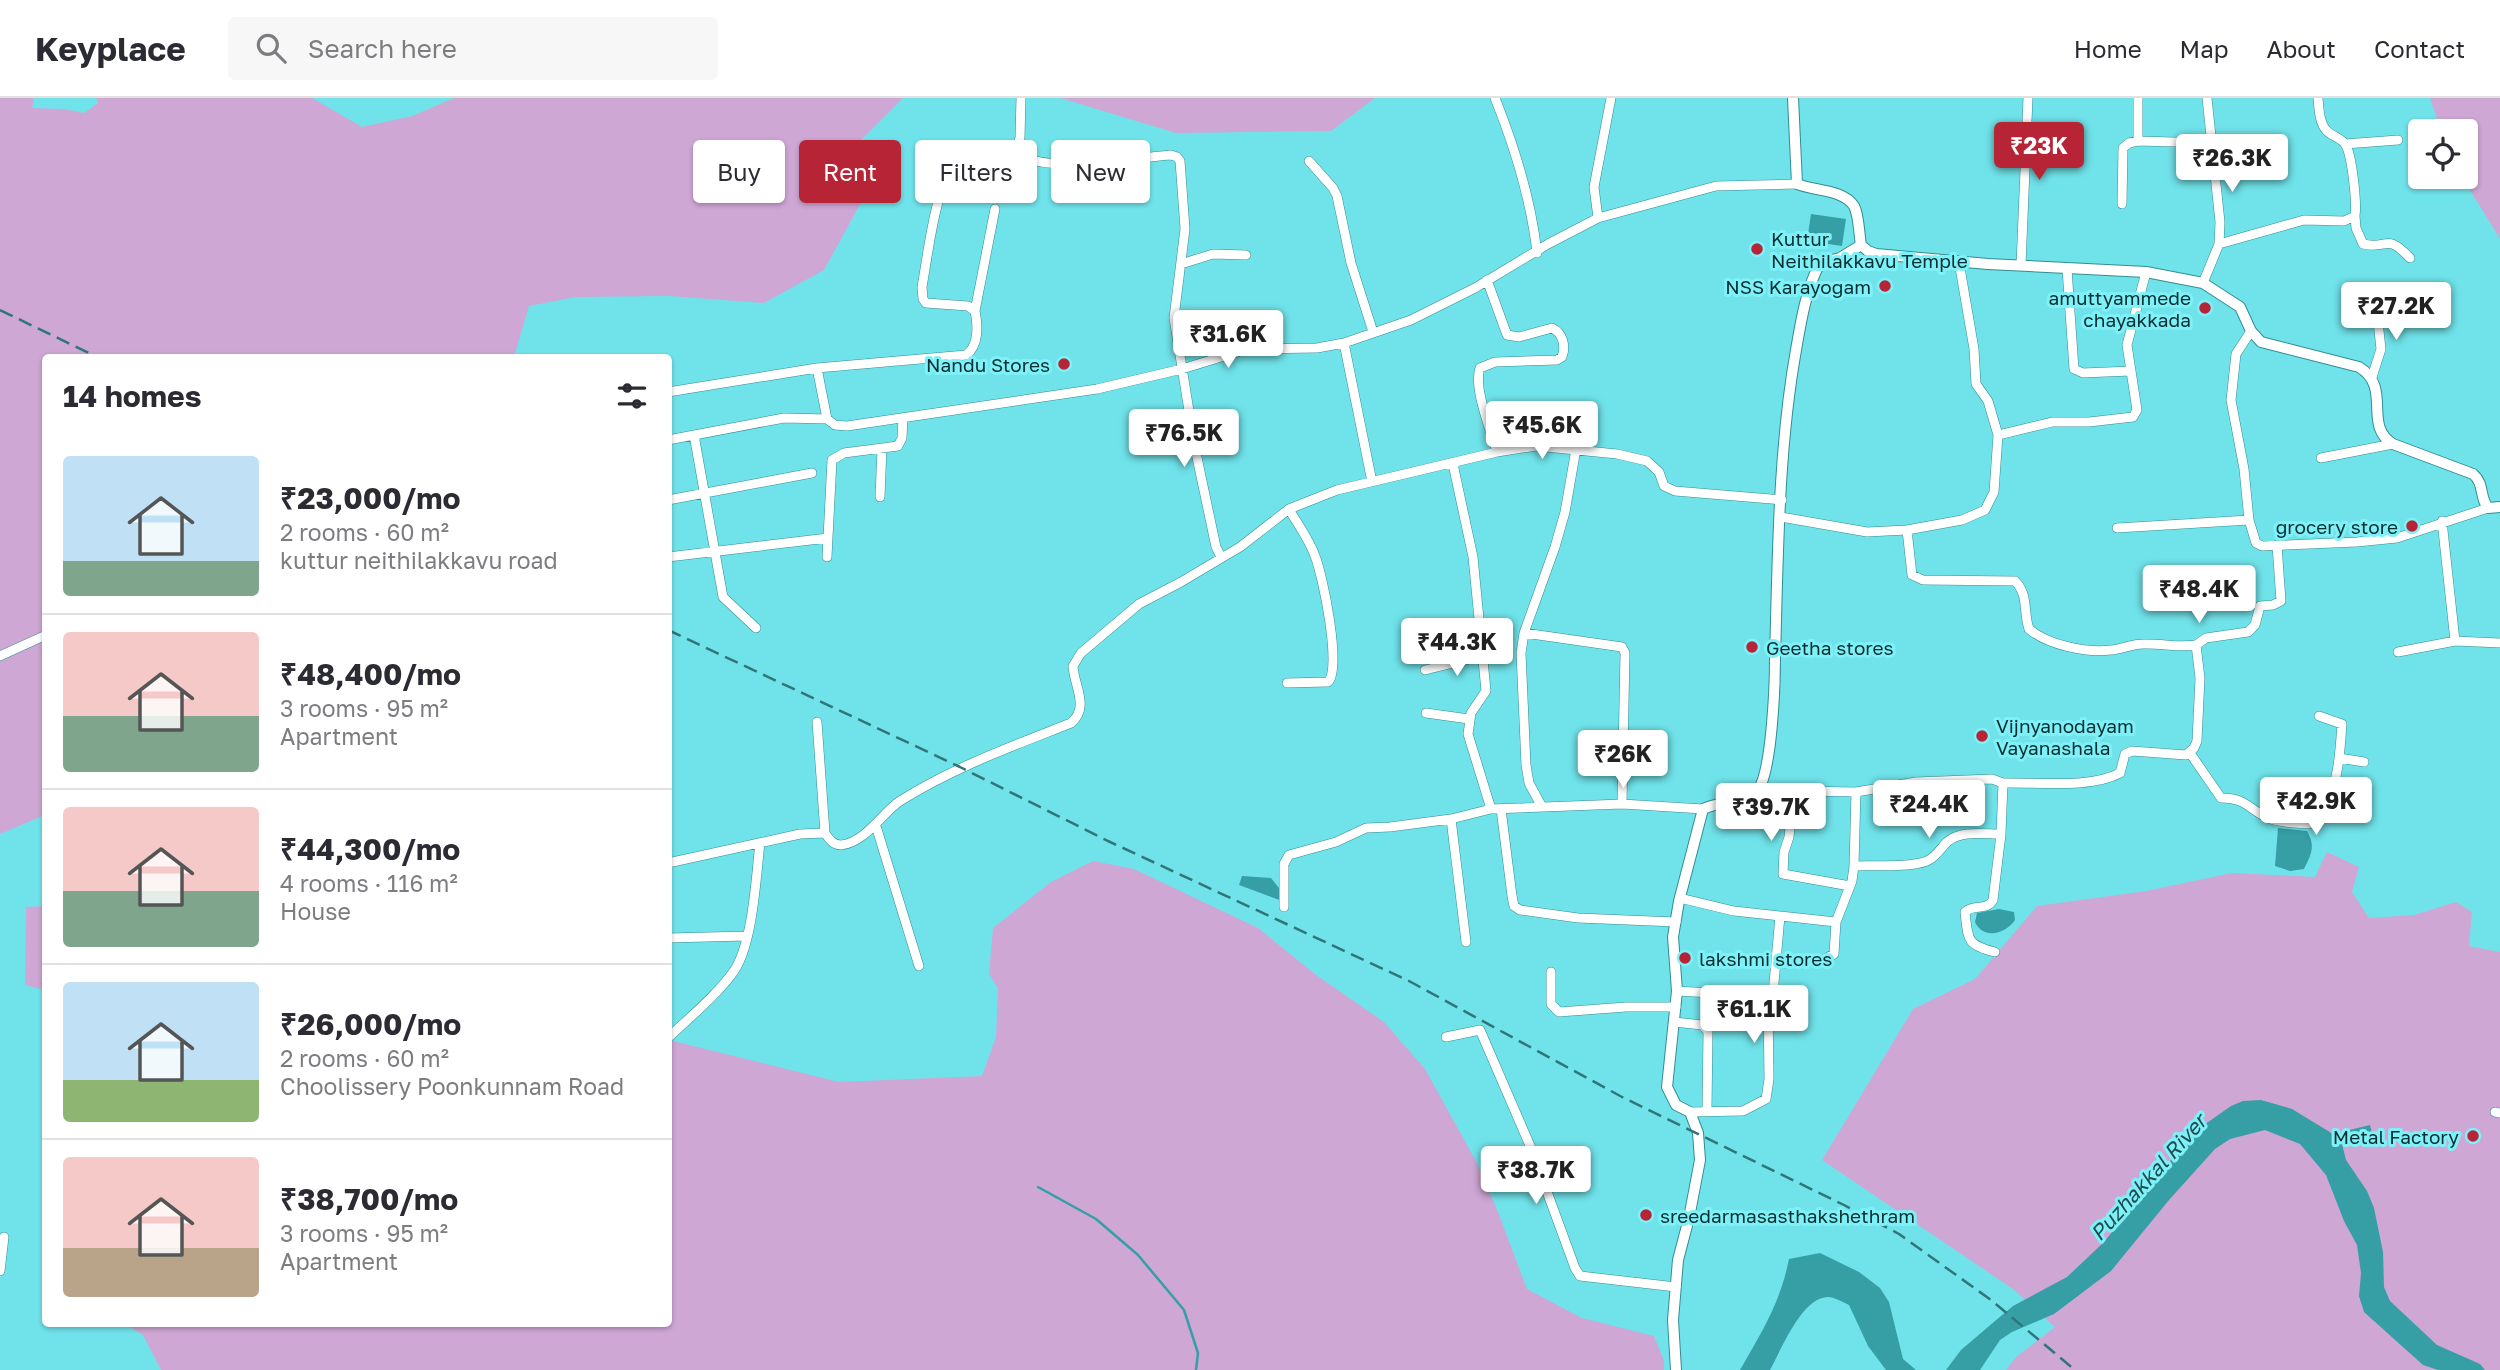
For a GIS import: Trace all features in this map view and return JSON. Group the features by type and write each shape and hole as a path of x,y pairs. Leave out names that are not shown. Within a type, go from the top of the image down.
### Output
{"street":[{"path":"1019,140 1021,98"},
{"path":"1496,98 1523,181 1536,253"},
{"path":"1598,218 1594,187 1611,98"},
{"path":"1793,98 1797,184"},
{"path":"2021,265 2028,98"},
{"path":"2138,98 2138,141"},
{"path":"2203,283 2219,244 2220,222 2207,98"},
{"path":"2318,98 2322,124 2327,131 2346,144 2398,140"},
{"path":"2122,204 2123,148 2129,143 2211,143"},
{"path":"2346,144 2356,196 2356,228 2363,244 2398,245 2410,258"},
{"path":"1037,163 1062,165 1158,156 1177,157 1182,170 1185,229 1174,310 1182,369 1216,547 1221,556"},
{"path":"1309,161 1337,197 1350,263 1373,332"},
{"path":"672,439 785,418 827,419 835,425 847,426 1097,389 1182,369 1247,349 1317,348 1345,344 1411,320 1475,288 1548,244 1598,218 1716,186 1797,184 1832,192 1855,207 1861,245 1876,254 1959,262 2146,272 2203,283 2240,307 2250,331 2261,342 2358,367 2372,377"},
{"path":"938,203 922,299 926,303 968,306 975,310"},
{"path":"672,391 817,368 966,355 975,346 975,310 995,209"},
{"path":"2219,244 2304,220 2344,221 2355,216"},
{"path":"1758,790 1769,750 1787,401 1798,337 1813,276 1820,263 1840,258 1861,245"},
{"path":"1181,264 1213,254 1246,256"},
{"path":"1781,517 1867,532 1907,530 1962,520 1985,510 1994,492 1998,435 1988,401 1976,384 1974,349 1959,262"},
{"path":"2067,268 2074,369 2083,373 2131,371"},
{"path":"1998,435 2052,422 2089,422 2133,417 2137,410 2127,345 2146,272"},
{"path":"1487,280 1507,335 1519,337 1552,328 1560,335 1563,343 1562,357 1557,360 1495,362 1480,368 1480,391 1497,452"},
{"path":"2376,303 2381,349 2372,377 2379,430 2384,439 2393,444 2473,474 2482,484 2484,503 2488,508"},
{"path":"2250,331 2236,354 2231,400 2244,469 2249,520 2256,543 2262,546 2397,538 2442,521 2500,507"},
{"path":"1345,344 1371,482"},
{"path":"817,368 827,419"},
{"path":"827,557 832,460 844,453 900,443 903,418"},
{"path":"694,435 723,597 756,628"},
{"path":"2321,458 2393,444"},
{"path":"817,722 825,833 832,843 840,845 876,826 889,808 960,767 1071,723 1079,717 1081,705 1073,666 1081,653 1139,604 1192,576 1251,539 1289,509 1337,490 1497,452 1536,446 1617,454 1647,461 1659,472 1664,486 1675,491 1782,500"},
{"path":"880,497 882,448"},
{"path":"1542,807 1529,783 1523,743 1521,653 1524,633 1565,512 1576,449"},
{"path":"1453,464 1473,557 1486,691 1469,719 1468,734 1490,809"},
{"path":"672,499 812,473"},
{"path":"1287,683 1328,682 1332,680 1333,673 1331,628 1323,579 1309,542 1289,509"},
{"path":"2117,528 2249,520"},
{"path":"2442,521 2455,641"},
{"path":"1907,530 1912,575 1923,580 2015,581 2025,597 2029,629 2036,635 2089,652 2139,644 2158,643 2183,647 2196,645 2206,638 2248,632 2255,625 2260,606 2281,601 2277,545"},
{"path":"672,556 828,538"},
{"path":"1524,633 1622,647 1625,653 1622,804"},
{"path":"0,656 42,637"},
{"path":"2398,652 2455,641 2500,643"},
{"path":"1284,907 1284,864 1289,855 1336,842 1366,828 1390,828 1451,819 1490,809 1622,804 1703,809 1712,804 1750,795 1758,790 1856,792 1916,782 1992,779 2003,783 2101,780 2120,773 2125,754 2132,751 2178,756 2190,753 2197,741 2200,678 2196,645"},
{"path":"1425,670 1482,656"},
{"path":"1426,713 1469,719"},
{"path":"2190,753 2221,798 2242,800 2276,821 2312,823 2330,796 2339,758 2342,724 2319,716"},
{"path":"2339,758 2364,762"},
{"path":"1994,952 1976,948 1970,941 1965,912 1973,907 1984,908 1993,900 2001,834 2003,783"},
{"path":"1794,791 1783,874 1850,886"},
{"path":"1776,964 1829,958 1833,954 1836,922 1850,886 1854,866 1856,792"},
{"path":"1501,809 1512,896 1514,906 1520,910 1578,918 1676,922"},
{"path":"1703,809 1673,937 1677,991 1667,1087 1676,1105 1690,1112 1743,1111 1766,1099 1769,1079 1767,999"},
{"path":"1451,819 1466,942"},
{"path":"876,826 919,966"},
{"path":"672,862 800,834 825,833"},
{"path":"1854,866 1919,863 1933,858 1950,839 1963,834 2001,834"},
{"path":"672,1034 718,990 735,969 744,950 760,843"},
{"path":"1680,898 1734,911 1836,922"},
{"path":"1767,999 1773,994 1780,916"},
{"path":"672,938 747,936"},
{"path":"1551,972 1551,1004 1559,1012 1626,1007 1676,1007"},
{"path":"1677,991 1761,996 1767,999"},
{"path":"1674,1022 1702,1025 1708,1031 1707,1111"},
{"path":"1446,1037 1480,1030 1531,1148 1580,1276 1676,1287"},
{"path":"1676,1370 1673,1320 1676,1287 1681,1244 1700,1160 1698,1133 1690,1112"},
{"path":"0,1271 4,1237"}],"shaded area":[{"path":"0,98 34,98 32,108 65,109 84,113 98,103 96,98 312,98 362,127 412,116 454,98 903,98 861,140 799,140 799,203 861,203 824,270 764,303 669,296 576,297 529,306 515,354 42,354 42,816 0,834"},
{"path":"1060,98 1375,98 1331,131 1176,133"},
{"path":"2430,98 2500,98 2500,239 2469,189 2478,189 2478,119 2437,119"},
{"path":"2327,852 2359,867 2352,892 2369,918 2414,915 2456,902 2472,912 2469,946 2500,952 2500,1370 2006,1370 2016,1357 2055,1327 2013,1289 1822,1160 1913,1009 1975,979 2037,906 2146,891 2232,873 2315,877"},
{"path":"1093,861 1134,869 1258,928 1316,975 1384,1022 1425,1069 1477,1163 1527,1289 1582,1318 1654,1336 1664,1361 1664,1370 161,1370 143,1335 130,1327 672,1327 672,1041 839,1082 982,1076 996,1037 998,988 989,974 993,928 1051,882"},
{"path":"42,906 42,989 25,985 26,907"}],"water":[{"path":"1811,214 1846,219 1842,246 1807,241"},
{"path":"2278,828 2307,831 2312,846 2304,869 2290,871 2275,866"},
{"path":"1242,876 1271,878 1283,893 1282,901 1239,885"},
{"path":"1999,909 2014,912 2015,920 2011,925 1995,933 1979,928 1975,922 1977,913"},
{"path":"2261,1100 2292,1109 2333,1134 2370,1125 2373,1137 2342,1144 2346,1160 2367,1191 2374,1208 2383,1252 2384,1287 2390,1301 2437,1345 2480,1364 2485,1370 2438,1370 2423,1365 2364,1312 2359,1296 2361,1273 2357,1245 2344,1221 2326,1175 2300,1144 2265,1130 2230,1139 2215,1149 2111,1271 2054,1314 2000,1340 1980,1370 1946,1370 1961,1350 2013,1306 2067,1277 2104,1242 2194,1132 2231,1106 2243,1101"},
{"path":"1820,1253 1859,1272 1880,1288 1889,1302 1903,1359 1916,1370 1886,1370 1868,1346 1849,1305 1828,1297 1818,1299 1801,1315 1770,1370 1740,1370 1775,1304 1789,1259"}],"waterway":[{"path":"1038,1187 1096,1219 1138,1255 1184,1310 1198,1353 1196,1370"}],"railway":[{"path":"0,310 91,354"},
{"path":"672,632 960,767 1108,841 1409,981 1622,1097 1844,1205 1899,1234 1991,1300 2075,1370"}],"place":[{"name":"Kuttur Neithilakkavu Temple","path":"1757,249"},
{"name":"NSS Karayogam","path":"1885,286"},
{"name":"amuttyammede chayakkada","path":"2205,308"},
{"name":"Nandu Stores","path":"1064,364"},
{"name":"grocery store","path":"2412,526"},
{"name":"Geetha stores","path":"1752,647"},
{"name":"Vijnyanodayam Vayanashala","path":"1982,736"},
{"name":"lakshmi stores","path":"1685,958"},
{"name":"Metal Factory","path":"2473,1136"},
{"name":"sreedarmasasthakshethram","path":"1646,1215"}],"water label":[{"name":"Puzhakkal River","path":"2148,1177"}]}
